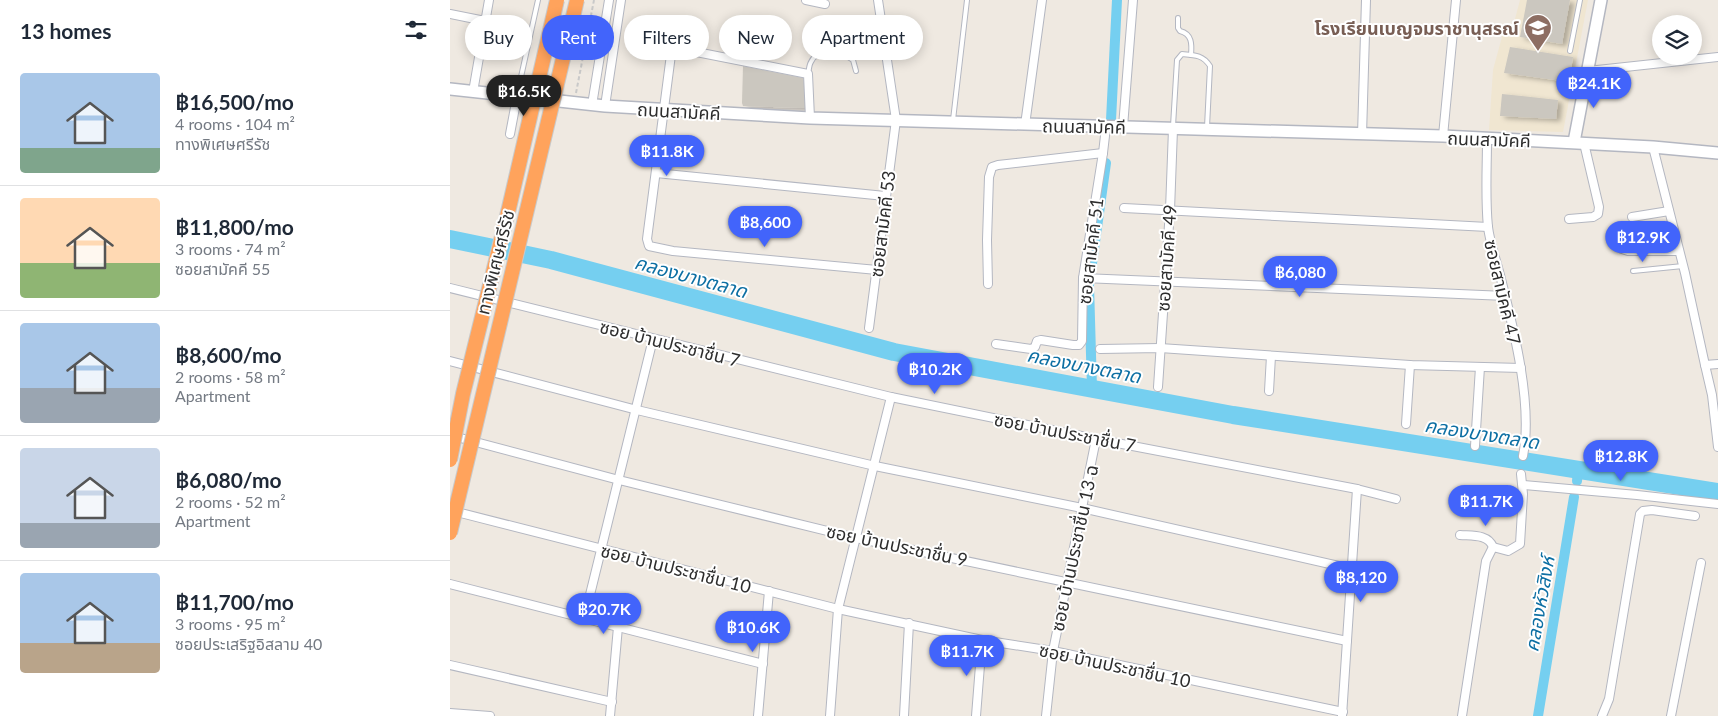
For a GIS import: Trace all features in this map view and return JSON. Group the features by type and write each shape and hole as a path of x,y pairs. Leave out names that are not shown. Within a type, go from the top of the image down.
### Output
{"highway":[{"name":"ทางพิเศษศรีรัช","path":"450,460 463,394 509,208 557,0"},
{"name":"ทางพิเศษศรีรัช","path":"450,533 577,0"}],"main road":[{"path":"1579,142 1588,71 1601,0"},
{"name":"ถนนสามัคคี","path":"450,90 574,104 810,118 1444,136 1579,142 1718,154"}],"street":[{"path":"486,15 489,0"},
{"path":"592,105 609,0"},
{"path":"605,106 621,0"},
{"path":"806,0 825,4"},
{"name":"ซอยสามัคคี 53","path":"869,328 896,120 878,0"},
{"path":"1025,125 1042,0"},
{"path":"1123,127 1133,0"},
{"path":"1362,135 1366,0"},
{"path":"1444,136 1456,0"},
{"path":"450,14 465,17"},
{"path":"709,54 808,74 810,118"},
{"path":"1588,71 1718,57"},
{"path":"473,92 478,60"},
{"path":"670,60 647,239 650,246 673,251 876,270"},
{"path":"510,134 517,97"},
{"name":"ซอยสามัคคี 51","path":"996,344 1032,349 1035,348 1037,341 1040,340 1073,345 1081,344 1084,278 1104,153 1106,127"},
{"name":"ซอยสามัคคี 49","path":"1158,387 1170,210 1173,129"},
{"name":"ซอยสามัคคี 47","path":"1487,139 1488,228 1506,296 1520,368 1524,400 1525,445 1523,456"},
{"path":"1568,219 1593,217 1598,214 1599,207 1579,142"},
{"path":"1653,147 1680,251 1705,365 1715,395 1718,447"},
{"path":"988,284 989,177 992,167 998,164 1104,153"},
{"path":"656,173 885,196"},
{"path":"1124,208 1488,228"},
{"path":"1632,217 1669,210"},
{"path":"1617,245 1628,251 1680,251"},
{"path":"1084,278 1506,296"},
{"name":"ซอย บ้านประชาชื่น 7","path":"450,288 892,397 1096,439 1357,489 1396,499"},
{"path":"584,619 653,339"},
{"path":"1100,349 1160,348 1410,365 1520,368"},
{"path":"1269,391 1271,356"},
{"path":"453,362 636,410 875,466 1082,508 1352,569"},
{"path":"1705,365 1718,364"},
{"path":"1406,424 1410,365"},
{"path":"1475,446 1480,367"},
{"path":"830,716 838,608 892,397"},
{"name":"ซอย บ้านประชาชื่น 9","path":"450,436 856,538 1347,641"},
{"name":"ซอย บ้านประชาชื่น 13 ฉ","path":"1046,716 1053,650 1096,439"},
{"path":"1493,547 1508,551 1520,544 1523,485 1521,474"},
{"path":"1523,485 1718,504"},
{"path":"1342,714 1357,489"},
{"name":"ซอย บ้านประชาชื่น 10","path":"450,510 838,608 982,640 1053,650 1342,714"},
{"path":"1602,716 1609,699 1640,514 1643,510 1652,510 1695,516"},
{"path":"1460,534 1486,538 1493,547"},
{"path":"1462,716 1486,561 1493,547"},
{"path":"1671,716 1701,563"},
{"path":"450,584 763,664"},
{"path":"758,716 769,591"},
{"path":"904,716 909,623"},
{"path":"610,716 618,627"},
{"path":"976,716 982,640"},
{"path":"450,664 612,702"},
{"path":"450,713 490,716"}],"lane":[{"path":"517,97 538,0"},
{"path":"953,122 966,0"},
{"path":"1570,51 1580,0"},
{"path":"1178,18 1178,28 1190,38 1191,55"},
{"path":"808,74 811,60 828,52 839,53 853,60 856,71"},
{"path":"1173,129 1177,60 1182,54 1200,56 1207,60 1210,66 1207,129"},
{"path":"1633,271 1683,266"}],"path":[{"path":"574,104 594,0"}],"shaded area":[{"name":"โรงเรียนเบญจมราชานุสรณ์","path":"1520,0 1588,0 1563,132 1489,130 1493,70 1503,33 1511,34"}],"building":[{"path":"1527,0 1570,0 1562,44 1520,37"},
{"path":"1510,47 1573,57 1569,82 1504,73"},
{"path":"743,66 803,78 806,108 743,106"},
{"path":"1502,94 1558,100 1556,119 1500,116"}],"waterway":[{"path":"1111,120 1117,0"},
{"path":"1092,389 1089,285 1106,163"},
{"name":"คลองบางตลาด","path":"450,239 551,260 894,352 1233,415 1718,492"},
{"name":"คลองหัวสิงห์","path":"1577,481 1578,470"},
{"name":"คลองหัวสิงห์","path":"1538,716 1574,497"}],"place":[{"name":"โรงเรียนเบญจมราชานุสรณ์","path":"1538,52"}]}
